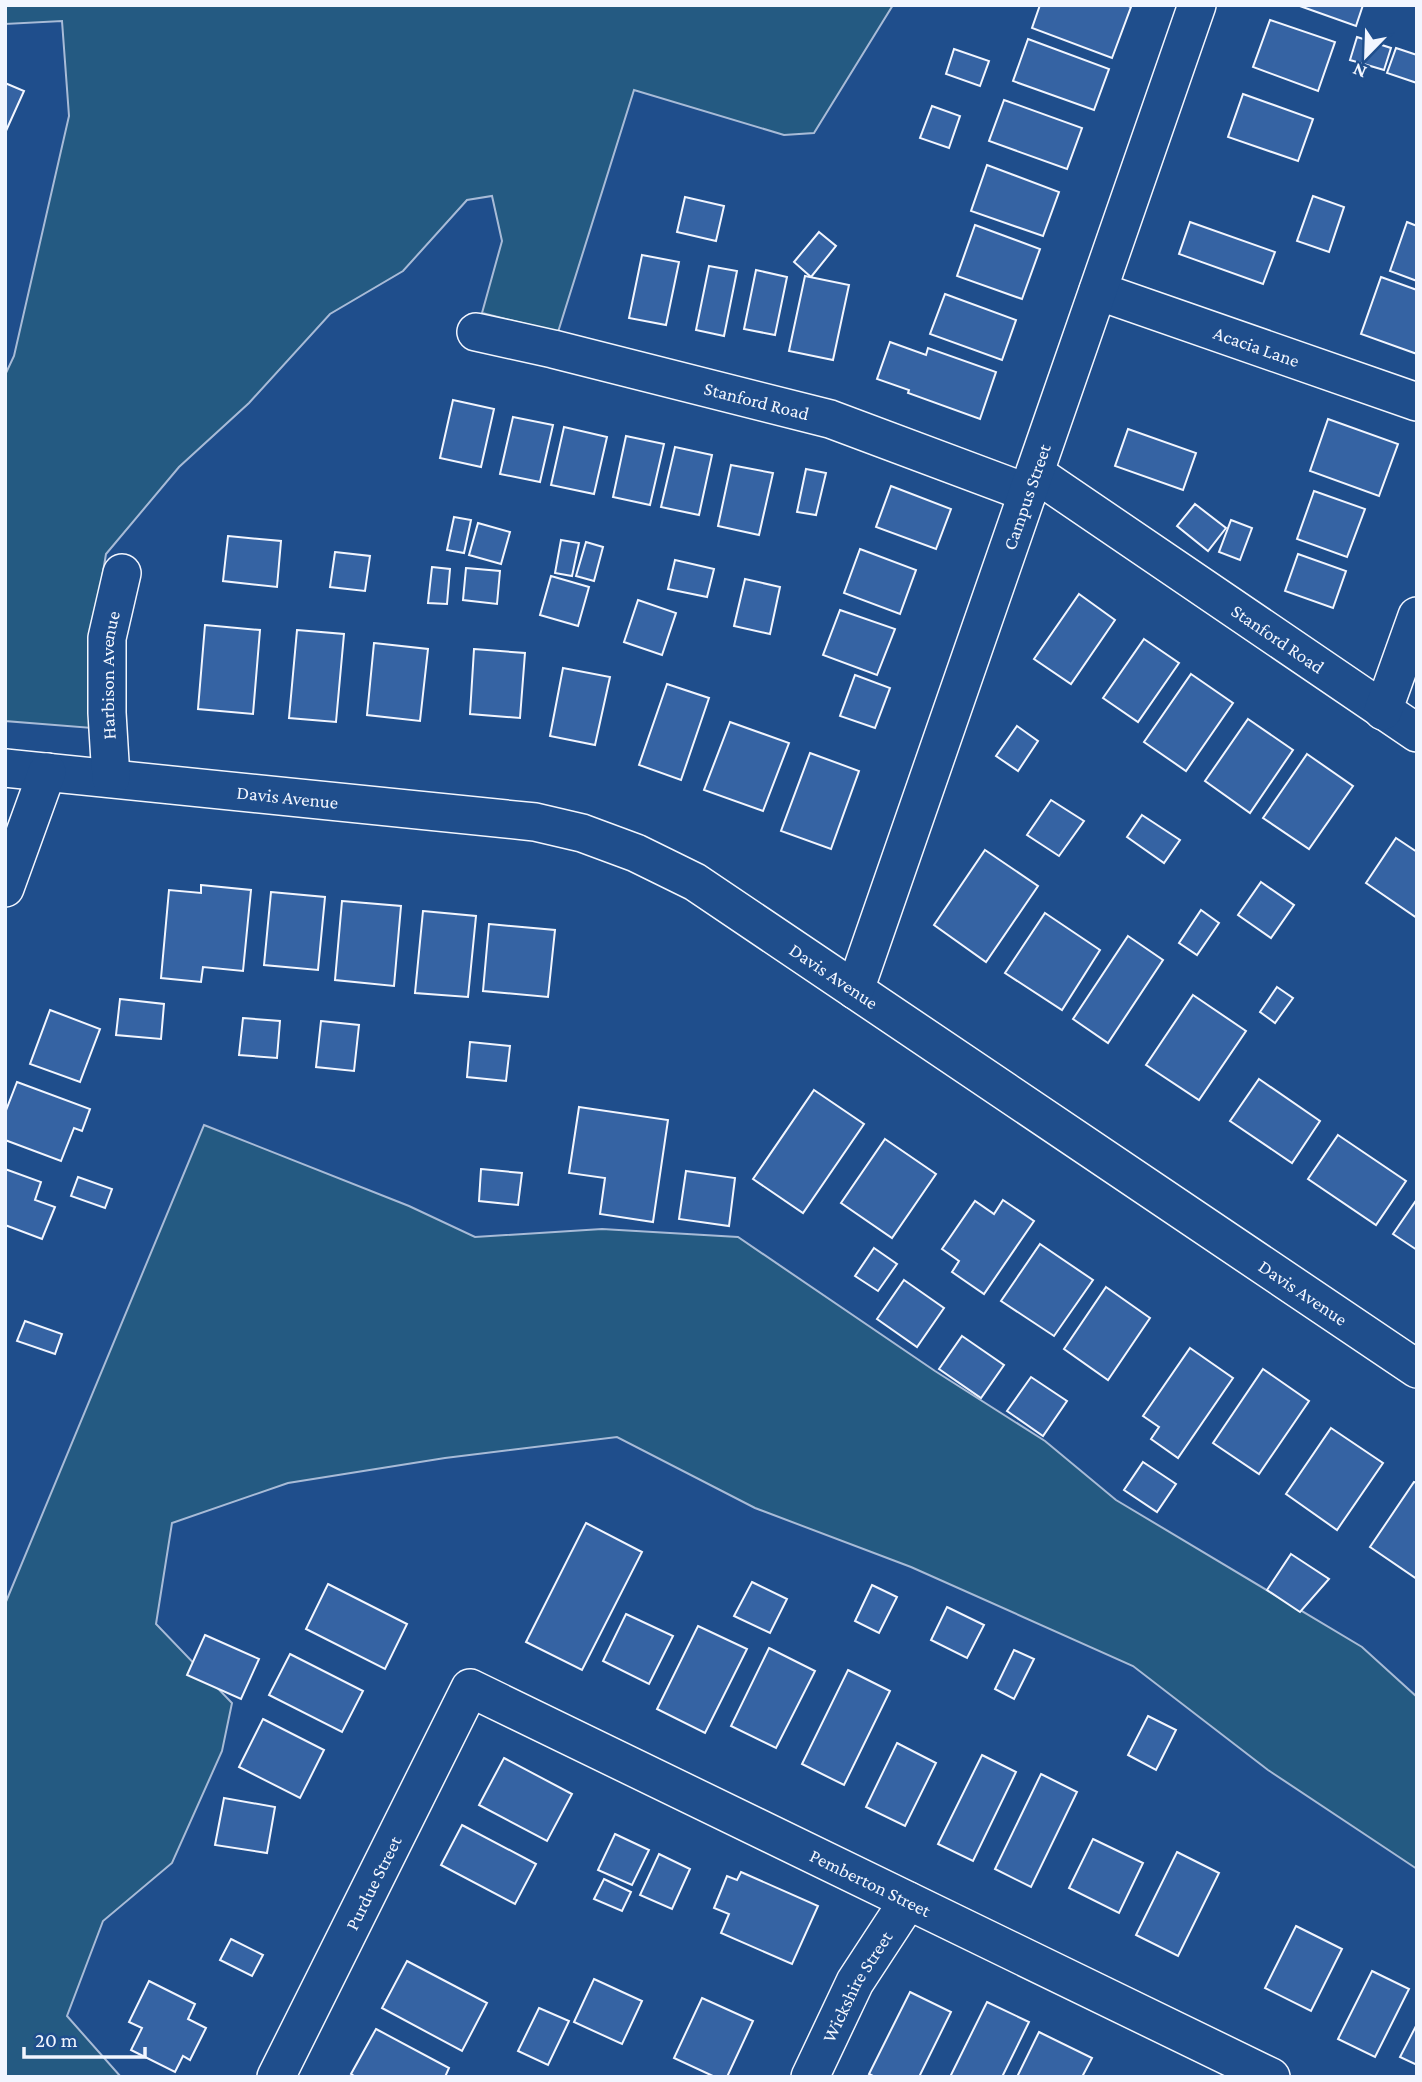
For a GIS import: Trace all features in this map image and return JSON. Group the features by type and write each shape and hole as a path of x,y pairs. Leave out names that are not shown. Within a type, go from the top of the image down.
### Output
{"street":[{"name":"Campus Street","path":"855,990 1197,5"},
{"name":"Acacia Lane","path":"1098,292 1417,402"},
{"name":"Stanford Road","path":"476,332 830,419 1031,483 1417,733"},
{"name":"Harbison Avenue","path":"111,778 107,713 107,638 122,573"},
{"path":"1383,711 1417,616"},
{"name":"Davis Avenue","path":"5,768 535,822 582,833 636,853 695,882 1417,1369"},
{"path":"5,888 47,772"},
{"name":"Pemberton Street","path":"470,1688 1271,2077"},
{"name":"Purdue Street","path":"276,2077 470,1688"},
{"name":"Wickshire Street","path":"810,2077 855,1982 908,1901"}],"shaded area":[{"path":"5,5 893,5 814,133 784,135 634,90 558,332 482,313 502,241 492,196 467,200 403,271 330,314 249,403 179,467 106,554 89,655 92,728 5,721 5,375 14,356 69,116 62,21 5,24"},
{"path":"204,1125 409,1206 475,1237 602,1229 738,1237 935,1371 1045,1441 1116,1500 1362,1647 1417,1697 1417,1869 1268,1770 1133,1666 911,1567 755,1508 617,1437 445,1458 288,1483 172,1523 156,1624 232,1703 222,1751 172,1863 103,1921 67,2016 121,2077 5,2077 5,1604"}],"building":[{"path":"1040,5 1131,7 1112,58 1032,28"},
{"path":"1297,5 1363,5 1356,26"},
{"path":"1270,20 1335,42 1318,91 1253,67"},
{"path":"1357,37 1391,48 1384,70 1350,60"},
{"path":"1028,39 1109,69 1094,110 1013,81"},
{"path":"1396,48 1417,55 1417,83 1387,73"},
{"path":"954,49 989,61 980,86 946,74"},
{"path":"5,83 24,91 5,133"},
{"path":"1243,94 1313,119 1298,161 1228,137"},
{"path":"1004,100 1082,128 1067,169 989,141"},
{"path":"932,106 960,116 949,148 920,138"},
{"path":"987,165 1059,192 1043,236 971,211"},
{"path":"1313,196 1344,207 1329,252 1297,241"},
{"path":"685,197 724,206 716,241 677,232"},
{"path":"1190,222 1275,252 1263,284 1179,254"},
{"path":"1407,222 1417,226 1417,281 1390,271"},
{"path":"975,225 1040,249 1022,299 957,276"},
{"path":"819,232 836,246 811,277 794,262"},
{"path":"642,255 679,262 666,325 629,318"},
{"path":"709,266 737,271 724,336 696,330"},
{"path":"756,270 787,277 775,335 744,329"},
{"path":"805,276 849,285 833,360 789,351"},
{"path":"1381,277 1417,290 1417,354 1361,334"},
{"path":"945,294 1016,320 1002,360 930,334"},
{"path":"890,342 926,355 928,348 996,372 980,419 877,379"},
{"path":"453,400 494,409 481,467 440,458"},
{"path":"513,417 553,425 540,482 500,474"},
{"path":"1328,419 1398,444 1379,496 1310,471"},
{"path":"564,427 607,437 594,494 551,485"},
{"path":"1128,429 1196,453 1183,490 1115,466"},
{"path":"626,436 664,444 650,505 613,497"},
{"path":"675,447 712,455 699,515 661,507"},
{"path":"731,465 773,473 759,535 718,526"},
{"path":"806,469 826,473 816,515 797,512"},
{"path":"891,486 951,509 936,549 876,527"},
{"path":"1314,491 1365,509 1347,557 1297,539"},
{"path":"1195,504 1226,528 1208,551 1177,526"},
{"path":"454,517 471,520 464,553 447,550"},
{"path":"1231,520 1252,528 1240,560 1219,552"},
{"path":"478,523 510,532 501,564 469,555"},
{"path":"228,536 281,541 277,587 223,581"},
{"path":"561,540 579,543 572,576 555,573"},
{"path":"586,542 603,547 594,581 576,576"},
{"path":"860,549 916,570 900,614 844,593"},
{"path":"335,552 370,556 365,591 330,587"},
{"path":"1298,554 1346,571 1333,608 1285,591"},
{"path":"675,560 714,569 707,597 668,589"},
{"path":"432,567 450,569 447,604 428,603"},
{"path":"466,568 500,571 497,604 463,600"},
{"path":"551,576 589,587 578,626 540,615"},
{"path":"745,579 780,587 770,634 734,626"},
{"path":"1079,594 1115,620 1071,684 1034,659"},
{"path":"638,600 676,613 662,655 624,642"},
{"path":"840,610 895,629 877,675 823,655"},
{"path":"205,625 260,630 253,714 198,709"},
{"path":"297,630 344,634 336,722 289,718"},
{"path":"1144,639 1179,663 1138,722 1103,698"},
{"path":"374,643 428,649 420,721 367,715"},
{"path":"474,649 525,653 520,718 470,714"},
{"path":"563,668 610,677 595,745 550,736"},
{"path":"1191,674 1233,703 1186,771 1144,742"},
{"path":"855,675 890,688 875,728 840,716"},
{"path":"667,684 709,698 681,780 639,765"},
{"path":"1248,719 1293,750 1250,813 1205,781"},
{"path":"730,722 789,743 763,811 704,790"},
{"path":"1017,726 1038,741 1018,771 996,756"},
{"path":"810,753 859,771 831,849 781,831"},
{"path":"1307,754 1353,786 1309,849 1263,818"},
{"path":"1051,800 1084,821 1059,856 1027,835"},
{"path":"1142,815 1180,840 1164,863 1127,837"},
{"path":"1396,838 1417,852 1417,918 1366,883"},
{"path":"985,850 1038,886 986,962 934,925"},
{"path":"1261,882 1294,905 1271,938 1238,915"},
{"path":"201,885 251,890 243,971 203,967 201,982 161,978 169,890 201,893"},
{"path":"271,892 325,897 318,970 264,965"},
{"path":"342,901 401,906 394,986 335,980"},
{"path":"1201,910 1219,923 1197,955 1179,943"},
{"path":"423,911 476,916 468,997 415,993"},
{"path":"1045,913 1100,950 1062,1010 1005,973"},
{"path":"489,924 555,930 548,997 483,991"},
{"path":"1128,936 1163,960 1108,1043 1073,1019"},
{"path":"1277,987 1293,998 1275,1023 1260,1012"},
{"path":"1193,995 1246,1031 1199,1100 1146,1065"},
{"path":"120,999 164,1004 161,1039 116,1035"},
{"path":"50,1010 100,1029 80,1082 30,1064"},
{"path":"243,1018 280,1021 277,1058 239,1055"},
{"path":"321,1021 359,1025 354,1071 316,1067"},
{"path":"470,1042 510,1046 506,1081 467,1077"},
{"path":"1259,1079 1320,1121 1292,1163 1230,1121"},
{"path":"17,1082 90,1109 82,1131 74,1128 61,1161 5,1140 5,1113"},
{"path":"814,1090 864,1124 803,1213 753,1179"},
{"path":"579,1107 668,1120 653,1222 600,1214 605,1178 569,1173"},
{"path":"1338,1135 1406,1181 1376,1225 1308,1179"},
{"path":"885,1139 936,1174 892,1238 841,1203"},
{"path":"5,1169 41,1182 35,1200 55,1207 42,1239 5,1225"},
{"path":"481,1169 522,1173 518,1205 479,1201"},
{"path":"686,1171 735,1178 729,1226 679,1219"},
{"path":"78,1177 112,1189 105,1208 71,1196"},
{"path":"1417,1199 1417,1250 1393,1234"},
{"path":"1003,1200 1034,1221 984,1294 952,1272 959,1261 942,1249 975,1201 994,1214"},
{"path":"1040,1244 1093,1280 1054,1336 1001,1301"},
{"path":"874,1248 897,1264 878,1291 855,1276"},
{"path":"904,1280 944,1308 917,1347 877,1319"},
{"path":"1106,1287 1150,1318 1108,1380 1064,1349"},
{"path":"25,1321 62,1334 55,1354 17,1341"},
{"path":"962,1336 1004,1365 981,1398 939,1369"},
{"path":"1190,1348 1233,1378 1178,1458 1151,1439 1159,1427 1143,1416"},
{"path":"1263,1369 1309,1401 1259,1474 1213,1443"},
{"path":"1031,1377 1067,1401 1043,1436 1007,1411"},
{"path":"1331,1428 1383,1463 1337,1530 1286,1494"},
{"path":"1143,1462 1176,1484 1157,1512 1124,1490"},
{"path":"1414,1482 1417,1483 1417,1579 1370,1547"},
{"path":"586,1523 642,1552 582,1670 526,1642"},
{"path":"1291,1554 1329,1579 1300,1612 1267,1590"},
{"path":"752,1582 787,1599 770,1633 734,1616"},
{"path":"328,1584 407,1624 385,1669 306,1629"},
{"path":"872,1585 897,1597 879,1633 855,1621"},
{"path":"947,1607 984,1625 967,1658 931,1640"},
{"path":"626,1614 673,1636 649,1684 603,1661"},
{"path":"698,1626 747,1649 705,1733 657,1709"},
{"path":"205,1635 259,1659 241,1699 187,1675"},
{"path":"769,1648 815,1671 776,1748 731,1726"},
{"path":"1014,1650 1034,1659 1014,1699 995,1689"},
{"path":"290,1654 363,1691 342,1732 269,1695"},
{"path":"848,1670 890,1691 844,1785 802,1764"},
{"path":"1148,1716 1176,1730 1156,1770 1128,1755"},
{"path":"263,1719 324,1750 300,1798 239,1767"},
{"path":"897,1743 936,1763 905,1826 866,1807"},
{"path":"982,1755 1016,1772 973,1861 938,1844"},
{"path":"504,1758 572,1794 547,1841 479,1805"},
{"path":"1041,1774 1077,1792 1031,1887 995,1869"},
{"path":"224,1798 275,1807 267,1853 215,1845"},
{"path":"462,1825 536,1864 515,1904 441,1865"},
{"path":"615,1834 649,1850 632,1885 598,1870"},
{"path":"1093,1839 1143,1863 1119,1913 1069,1888"},
{"path":"1177,1852 1219,1873 1178,1956 1136,1935"},
{"path":"659,1854 690,1869 672,1909 640,1895"},
{"path":"741,1872 818,1906 792,1964 721,1933 729,1914 714,1908 727,1876 737,1880"},
{"path":"604,1879 631,1892 622,1911 594,1899"},
{"path":"1296,1926 1342,1949 1311,2011 1265,1988"},
{"path":"231,1939 263,1955 252,1976 220,1960"},
{"path":"407,1961 487,2003 462,2051 382,2008"},
{"path":"1372,1971 1409,1989 1375,2057 1338,2039"},
{"path":"594,1979 642,2001 622,2044 574,2022"},
{"path":"149,1981 195,2004 188,2019 206,2028 190,2060 183,2056 175,2072 131,2050 142,2028 129,2022"},
{"path":"910,1992 951,2012 919,2077 875,2077 869,2074"},
{"path":"702,1998 753,2021 727,2077 715,2077 674,2058"},
{"path":"987,2002 1029,2022 1002,2077 950,2077"},
{"path":"539,2008 569,2021 548,2065 518,2051"},
{"path":"1417,2024 1417,2065 1400,2057"},
{"path":"376,2029 449,2068 445,2077 356,2077 351,2074"},
{"path":"1039,2032 1092,2058 1082,2077 1017,2077"}]}
